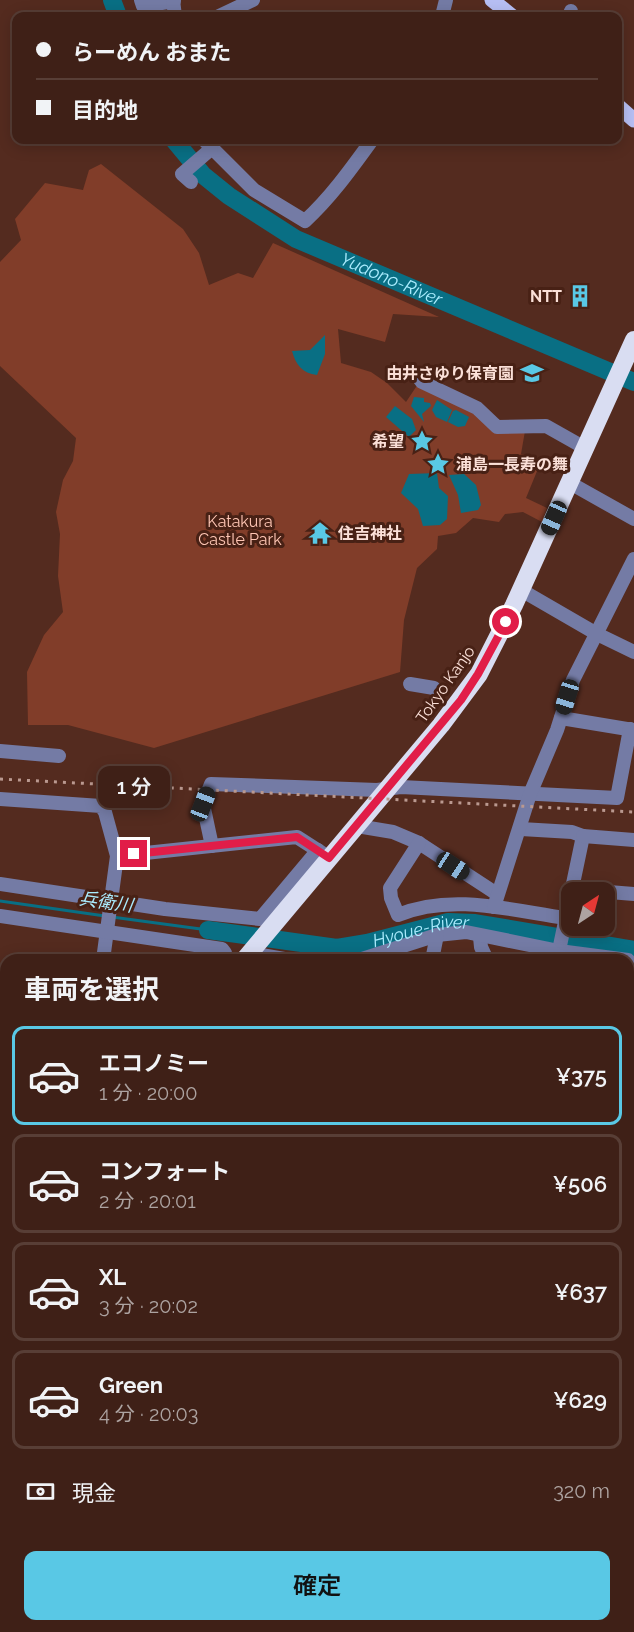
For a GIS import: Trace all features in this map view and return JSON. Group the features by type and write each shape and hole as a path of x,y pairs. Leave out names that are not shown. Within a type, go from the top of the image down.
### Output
{"highway":[{"name":"Tokyo Kanjo","path":"250,953 271,928 323,854 357,826 461,700 478,674 521,590 634,340"}],"main road":[{"path":"492,0 507,12"},
{"path":"622,110 634,120"}],"street":[{"path":"141,0 143,6 174,1"},
{"path":"228,12 253,0"},
{"path":"188,177 208,147 254,190 305,221 340,184 369,144"},
{"path":"416,375 422,382 477,408 497,428 546,426 585,448"},
{"path":"570,483 634,519"},
{"path":"496,901 521,829 530,794 561,718 573,680 632,566"},
{"path":"521,590 597,634 634,652"},
{"path":"410,684 434,688"},
{"path":"212,846 203,804 210,784 388,789 401,787 617,798 632,730 561,718"},
{"path":"0,752 59,756"},
{"path":"0,799 101,806 117,856 104,954"},
{"path":"357,826 393,832 419,843 496,901"},
{"path":"521,829 572,831 583,836 634,840"},
{"path":"573,882 583,836"},
{"path":"0,916 108,915 165,909 260,919 323,854 297,837 117,856"},
{"path":"419,843 390,888 391,898 398,915 414,908 438,904 496,901 561,919"},
{"path":"0,884 222,949 225,954"},
{"path":"615,892 634,894"},
{"path":"378,954 437,935 466,932 480,937 581,954"},
{"path":"433,954 437,935"},
{"path":"559,951 562,936"},
{"path":"480,937 485,954"}],"green space":[{"name":"Katakura Castle Park","path":"101,164 183,229 199,253 209,285 238,273 253,278 273,243 439,317 393,314 385,342 338,329 341,363 371,372 387,383 406,402 418,384 525,431 521,454 542,459 526,498 547,508 542,522 523,512 505,514 499,522 473,518 456,533 438,536 437,549 417,568 404,620 400,672 154,748 68,725 28,725 27,672 44,635 63,612 58,576 60,534 56,512 63,480 73,461 76,438 0,366 0,262 21,240 15,219 45,183 83,190 89,170"}],"water":[{"path":"325,335 325,354 317,375 307,372 295,360 292,351 310,350"},
{"path":"414,397 424,398 424,402 430,403 431,406 422,414 424,422 411,406"},
{"path":"437,400 452,410 447,422 436,417 432,410"},
{"path":"395,406 412,419 416,430 409,437 386,417"},
{"path":"456,410 469,417 465,426 458,427 448,422 453,411"},
{"path":"437,473 439,488 448,496 447,519 440,525 423,526 418,509 401,493 409,474"},
{"path":"464,474 476,485 481,505 478,510 461,513 458,495 449,475"}],"waterway":[{"name":"Yudono-River","path":"112,0 116,12"},
{"name":"Yudono-River","path":"177,144 203,175 229,196 296,239 634,382"},
{"name":"兵衛川","path":"0,901 105,916"},
{"name":"兵衛川","path":"112,917 208,930"},
{"name":"Hyoue-River","path":"208,930 337,948 367,943 448,922 475,923 634,950"}],"railway":[{"path":"0,779 634,812"}],"place":[{"name":"NTT","path":"580,296"},
{"name":"由井さゆり保育園","path":"532,373"},
{"name":"希望","path":"422,441"},
{"name":"浦島一長寿の舞","path":"438,464"},
{"name":"住吉神社","path":"320,533"}],"route":[{"path":"134,854 297,837 329,858 461,700 498,640 506,622"}]}
